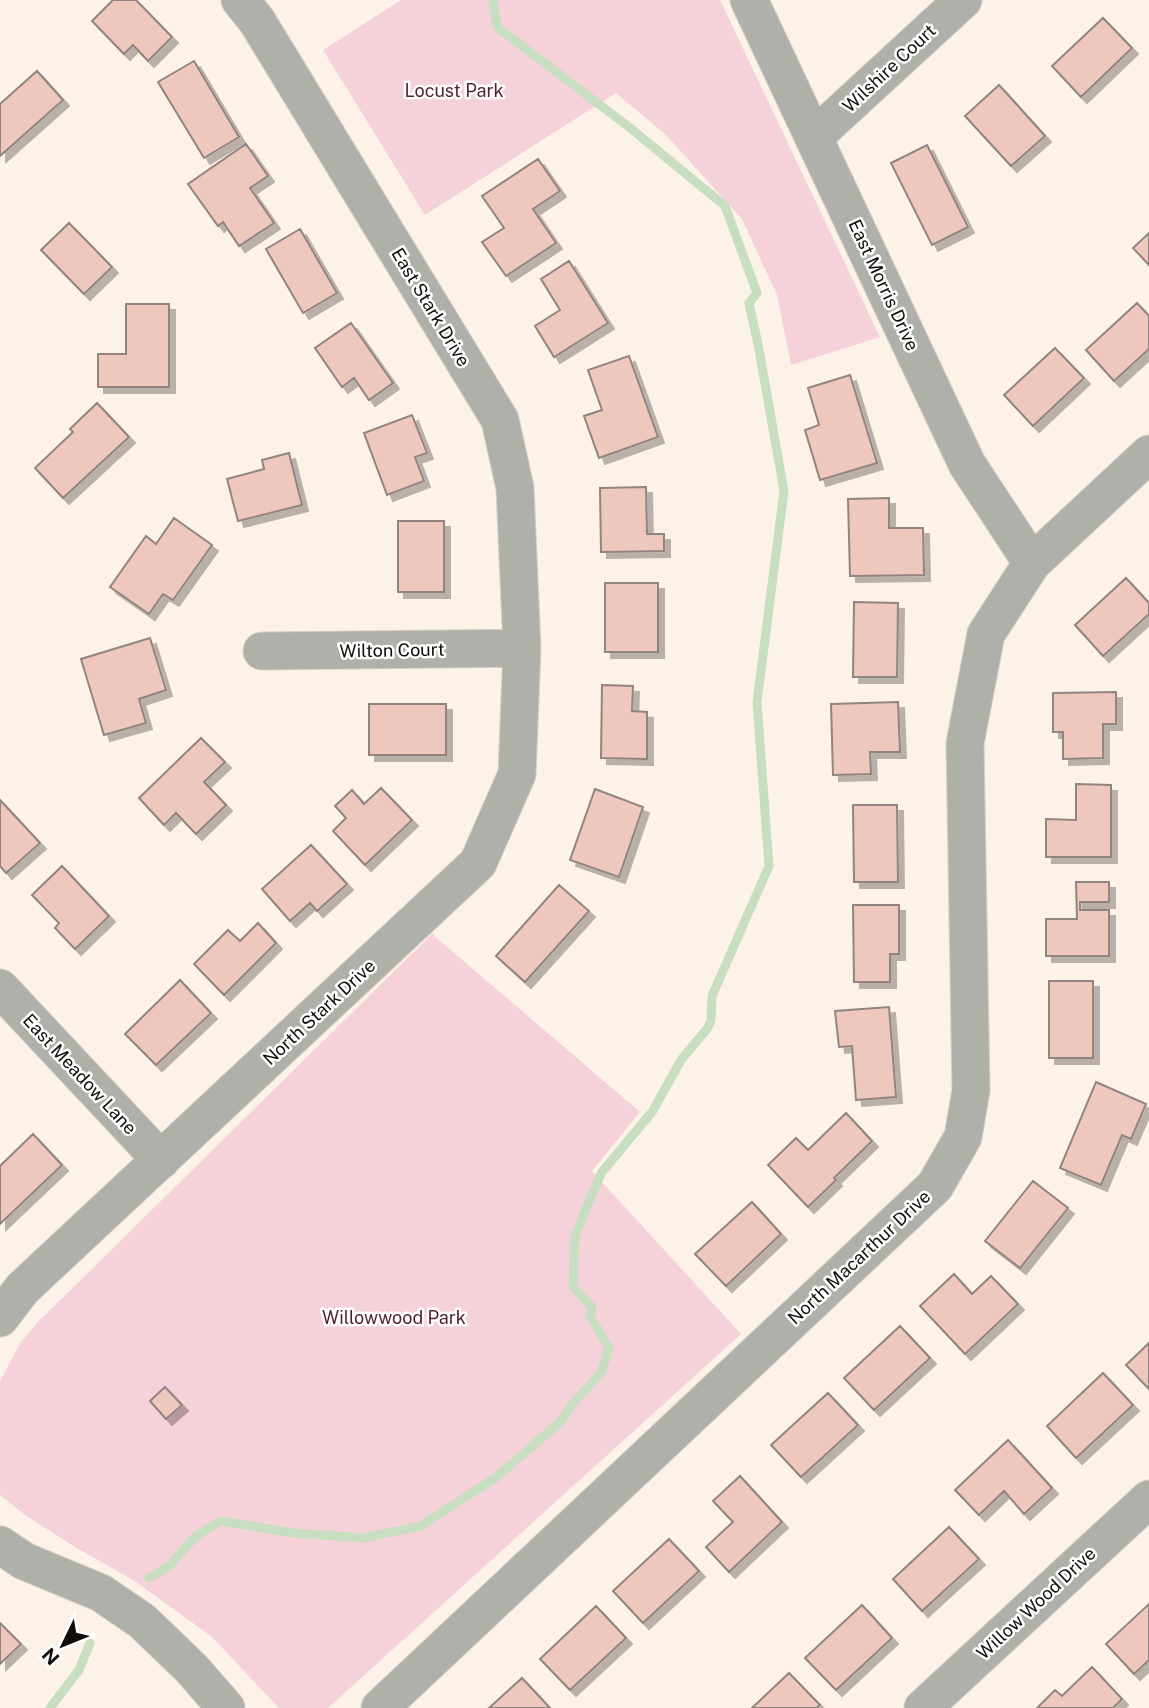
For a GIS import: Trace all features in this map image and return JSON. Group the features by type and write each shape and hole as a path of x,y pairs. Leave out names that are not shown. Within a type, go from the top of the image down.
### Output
{"street":[{"name":"East Stark Drive","path":"240,0 257,20 500,420 515,488 523,648"},
{"name":"East Morris Drive","path":"749,0 967,464 1032,563"},
{"name":"Wilshire Court","path":"815,136 962,0"},
{"name":"North Macarthur Drive","path":"380,1708 934,1186 963,1137 971,1090 965,743 986,634 1032,563 1149,454"},
{"name":"Wilton Court","path":"262,651 523,648"},
{"name":"North Stark Drive","path":"0,1318 22,1289 478,863 517,774 523,648"},
{"name":"East Meadow Lane","path":"0,988 161,1160"},
{"name":"Willow Wood Drive","path":"923,1708 1149,1499"},
{"path":"0,1545 24,1561 101,1593 142,1621 191,1668 226,1708"}],"green space":[{"name":"Locust Park","path":"401,0 720,0 880,337 791,365 777,295 742,219 666,135 616,93 425,215 323,50"},
{"name":"Willowwood Park","path":"432,934 640,1112 592,1171 741,1334 328,1708 279,1708 211,1636 133,1580 75,1547 25,1515 0,1495 0,1381 21,1342 38,1322"}],"building":[{"path":"113,0 136,0 172,37 148,61 133,45 124,54 92,21"},
{"path":"1103,18 1132,48 1081,97 1052,66"},
{"path":"194,61 239,137 204,158 158,82"},
{"path":"37,71 63,100 0,156 0,104"},
{"path":"999,85 1045,136 1011,166 965,116"},
{"path":"246,144 268,176 250,188 274,223 239,246 223,222 218,226 188,184"},
{"path":"927,145 968,227 932,245 891,163"},
{"path":"538,159 560,191 533,209 556,243 506,276 482,242 504,228 482,196"},
{"path":"69,223 112,267 84,294 41,250"},
{"path":"300,229 337,293 303,313 266,249"},
{"path":"1149,233 1149,265 1133,248"},
{"path":"569,261 608,323 554,357 535,326 560,310 541,279"},
{"path":"1137,303 1149,316 1149,349 1114,381 1086,350"},
{"path":"126,304 169,304 169,387 98,387 98,354 126,354"},
{"path":"351,323 393,383 369,400 354,378 342,387 315,348"},
{"path":"1055,348 1084,378 1033,426 1004,395"},
{"path":"629,356 658,437 599,458 584,416 602,410 588,370"},
{"path":"850,375 877,463 820,480 805,430 819,425 808,388"},
{"path":"97,403 129,437 63,498 35,468 73,432 70,429"},
{"path":"412,415 427,453 415,457 424,481 387,495 364,433"},
{"path":"289,453 302,505 238,521 227,479 264,469 262,460"},
{"path":"646,487 647,534 664,534 664,551 601,552 600,488"},
{"path":"889,498 889,528 923,528 924,575 850,576 848,499"},
{"path":"174,518 212,545 173,600 163,594 149,614 110,587 146,536 156,544"},
{"path":"398,521 444,521 444,592 398,592"},
{"path":"1126,578 1149,603 1149,614 1103,656 1075,625"},
{"path":"605,583 658,583 658,652 605,652"},
{"path":"854,602 898,603 897,677 853,677"},
{"path":"150,638 166,690 139,699 146,723 104,735 81,659"},
{"path":"602,685 633,686 632,711 647,712 647,759 601,758"},
{"path":"1116,692 1116,724 1103,724 1103,758 1063,759 1063,732 1053,732 1053,693"},
{"path":"898,702 900,752 870,752 871,774 833,775 831,704"},
{"path":"369,704 446,704 446,755 369,755"},
{"path":"201,738 225,762 204,782 226,805 196,834 176,813 164,825 139,798"},
{"path":"1076,784 1111,785 1111,857 1046,857 1046,819 1076,820"},
{"path":"381,788 412,820 365,865 333,831 346,818 335,806 352,790 364,804"},
{"path":"595,789 643,807 619,877 570,860"},
{"path":"0,800 40,843 6,873 0,866"},
{"path":"853,805 897,805 898,882 854,882"},
{"path":"311,845 347,884 317,911 310,903 290,921 262,889"},
{"path":"62,866 109,916 75,949 55,928 59,923 32,895"},
{"path":"1076,882 1109,882 1109,902 1080,902 1080,910 1109,910 1109,956 1046,956 1046,919 1077,919"},
{"path":"559,885 589,911 525,982 496,956"},
{"path":"853,905 899,905 899,954 890,954 890,982 854,982"},
{"path":"258,923 276,943 224,995 194,964 228,930 240,941"},
{"path":"180,980 211,1013 156,1065 125,1034"},
{"path":"1049,981 1093,981 1093,1058 1049,1058"},
{"path":"889,1007 896,1097 856,1100 852,1046 839,1047 835,1011"},
{"path":"1096,1082 1146,1104 1131,1139 1122,1135 1101,1185 1060,1168"},
{"path":"846,1113 872,1141 808,1207 768,1165 796,1138 808,1150"},
{"path":"33,1134 62,1165 0,1224 0,1166"},
{"path":"1033,1181 1068,1208 1020,1268 985,1241"},
{"path":"752,1202 781,1234 726,1286 695,1254"},
{"path":"954,1274 972,1294 991,1276 1018,1304 965,1354 920,1306"},
{"path":"900,1326 930,1358 874,1410 844,1378"},
{"path":"1149,1343 1149,1389 1126,1365"},
{"path":"1103,1373 1133,1405 1076,1458 1047,1426"},
{"path":"165,1387 182,1405 166,1419 150,1401"},
{"path":"828,1393 858,1425 801,1477 771,1445"},
{"path":"1008,1440 1052,1488 1024,1514 1004,1491 979,1515 955,1490"},
{"path":"740,1476 782,1522 729,1572 706,1547 733,1522 713,1501"},
{"path":"949,1527 979,1559 922,1611 893,1579"},
{"path":"669,1539 699,1571 643,1623 613,1591"},
{"path":"1149,1604 1149,1660 1134,1674 1106,1644"},
{"path":"862,1605 892,1638 836,1690 805,1658"},
{"path":"596,1606 626,1638 570,1690 540,1659"},
{"path":"0,1623 21,1644 0,1664"},
{"path":"1092,1667 1122,1699 1113,1708 1037,1708 1055,1690 1062,1696"},
{"path":"789,1673 820,1705 816,1708 752,1708"},
{"path":"522,1678 550,1708 489,1708"}],"waterway":[{"path":"149,1578 170,1565 196,1536 220,1521 294,1533 363,1538 421,1526 498,1476 561,1421 573,1403 601,1373 609,1348 590,1316 592,1307 573,1287 575,1236 602,1172 652,1112 681,1060 707,1029 711,1021 712,996 769,866 757,702 784,491 749,303 757,293 725,206 629,127 497,27 493,0"},
{"path":"50,1708 79,1670 90,1643"}]}
